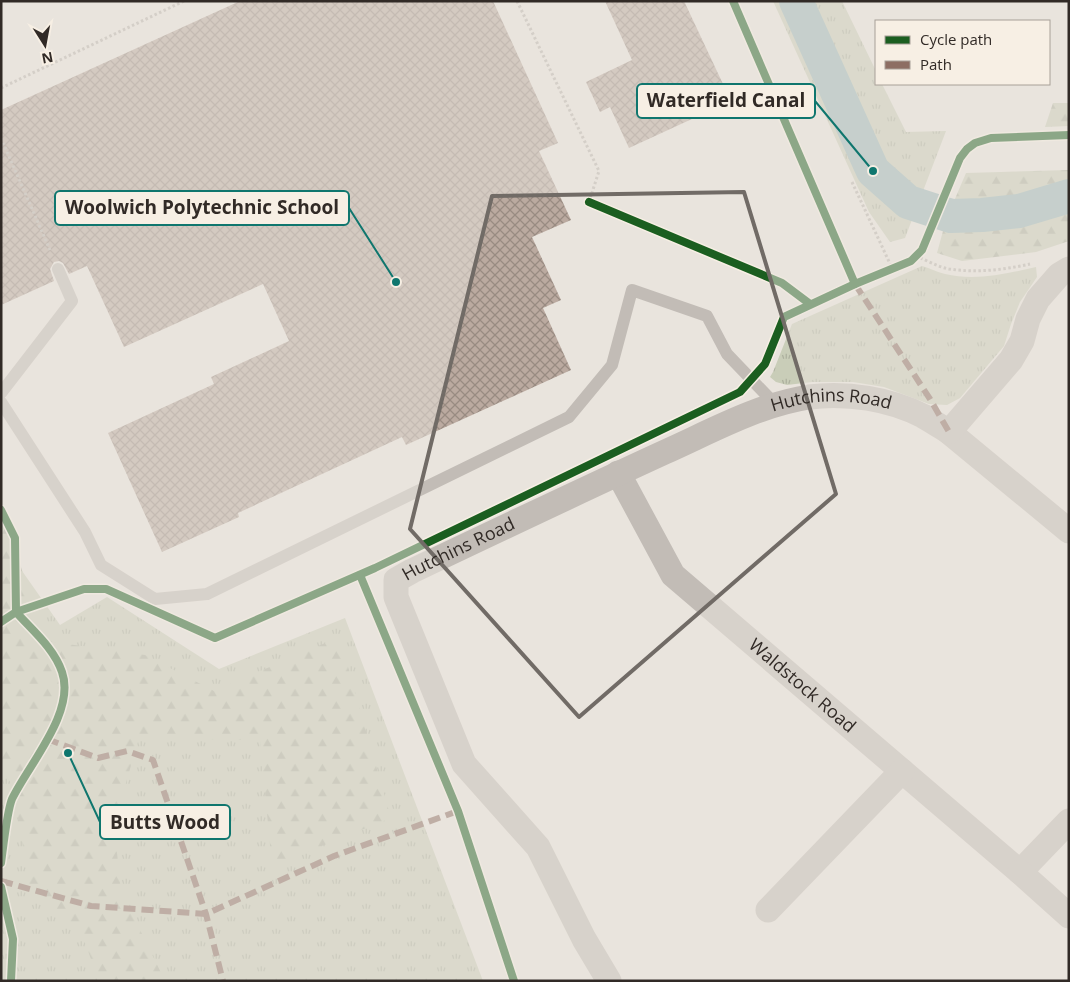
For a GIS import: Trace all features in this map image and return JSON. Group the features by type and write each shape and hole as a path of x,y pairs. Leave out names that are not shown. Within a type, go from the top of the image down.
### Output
{"street":[{"path":"949,432 1011,360 1022,341 1028,318 1038,299 1059,275 1069,269"},
{"name":"Hutchins Road","path":"609,981 584,939 538,847 464,764 396,597 396,580 618,474 752,413 776,404 810,397 840,396 868,398 900,406 924,417 949,432 1069,531"},
{"name":"Waldstock Road","path":"618,474 673,575 1069,916"},
{"path":"768,910 902,771"},
{"path":"1020,872 1069,821"}],"lane":[{"path":"1,393 72,301 58,269"},
{"path":"1,402 86,532 102,565 155,599 207,594 569,417 612,365 632,290 707,316 727,354 776,404"}],"path":[{"path":"1,88 184,1"},
{"path":"517,1 598,171 589,202 597,206"},
{"path":"1,138 58,269"},
{"path":"852,182 895,267 883,272"},
{"path":"913,258 922,250"},
{"path":"913,258 947,268 979,271 1010,268 1038,262 1046,290"}],"highlighted area":[{"path":"744,192 836,494 579,717 410,529 492,196"}],"green space":[{"path":"773,1 842,1 875,69 875,85 882,85 906,132 946,131 905,238 890,242 869,212"},
{"path":"1053,103 1069,103 1069,126 1045,127"},
{"path":"1069,170 1069,241 1036,252 962,261 937,253 946,220 966,173"},
{"path":"922,266 945,274 968,277 1002,274 1036,267 1037,277 1020,302 1004,346 960,398 947,405 929,404 884,387 853,382 812,382 787,385 776,382 770,377 792,324"},
{"path":"1,504 27,586 32,639 145,655 214,691 339,637 391,818 272,866 260,740 139,738 114,824 121,891 165,981 99,981 84,940 31,895 13,787 1,767"},
{"path":"1,541 60,625 107,597 219,669 345,618 483,981 1,981"}],"building":[{"path":"240,1 493,1 558,143 539,151 571,220 532,237 561,300 543,308 571,370 406,445 402,437 238,513 239,517 162,552 108,433 214,384 211,377 289,341 263,284 124,347 87,266 69,274 63,263 59,261 54,262 50,269 54,281 1,305 1,110"},
{"path":"605,1 684,1 731,101 629,148 610,107 600,112 586,82 632,60"}],"waterway":[{"path":"796,1 873,171 908,202 951,216 982,215 1019,211 1069,196"}],"marked path":[{"path":"855,284 930,399 949,432"},
{"path":"47,739 98,758 127,751 153,760 206,914 223,981"},
{"path":"1,881 91,906 206,914 334,856 458,811"}],"cycle path":[{"path":"733,1 855,284"},
{"path":"1,622 16,612 84,589 106,589 215,638 375,568 740,392 765,364 784,317 855,284 911,261 922,250 960,158 967,149 975,143 991,138 1069,135"},
{"path":"589,202 782,283 810,304"},
{"path":"1,510 15,538 16,612 54,655 62,672 65,688 57,721 12,799 1,863"},
{"path":"360,575 458,811 514,981"},
{"path":"1,887 13,939 11,981"}],"place":[{"name":"Waterfield Canal","path":"873,171"},
{"name":"Woolwich Polytechnic School","path":"396,282"},
{"name":"Butts Wood","path":"68,753"}]}
